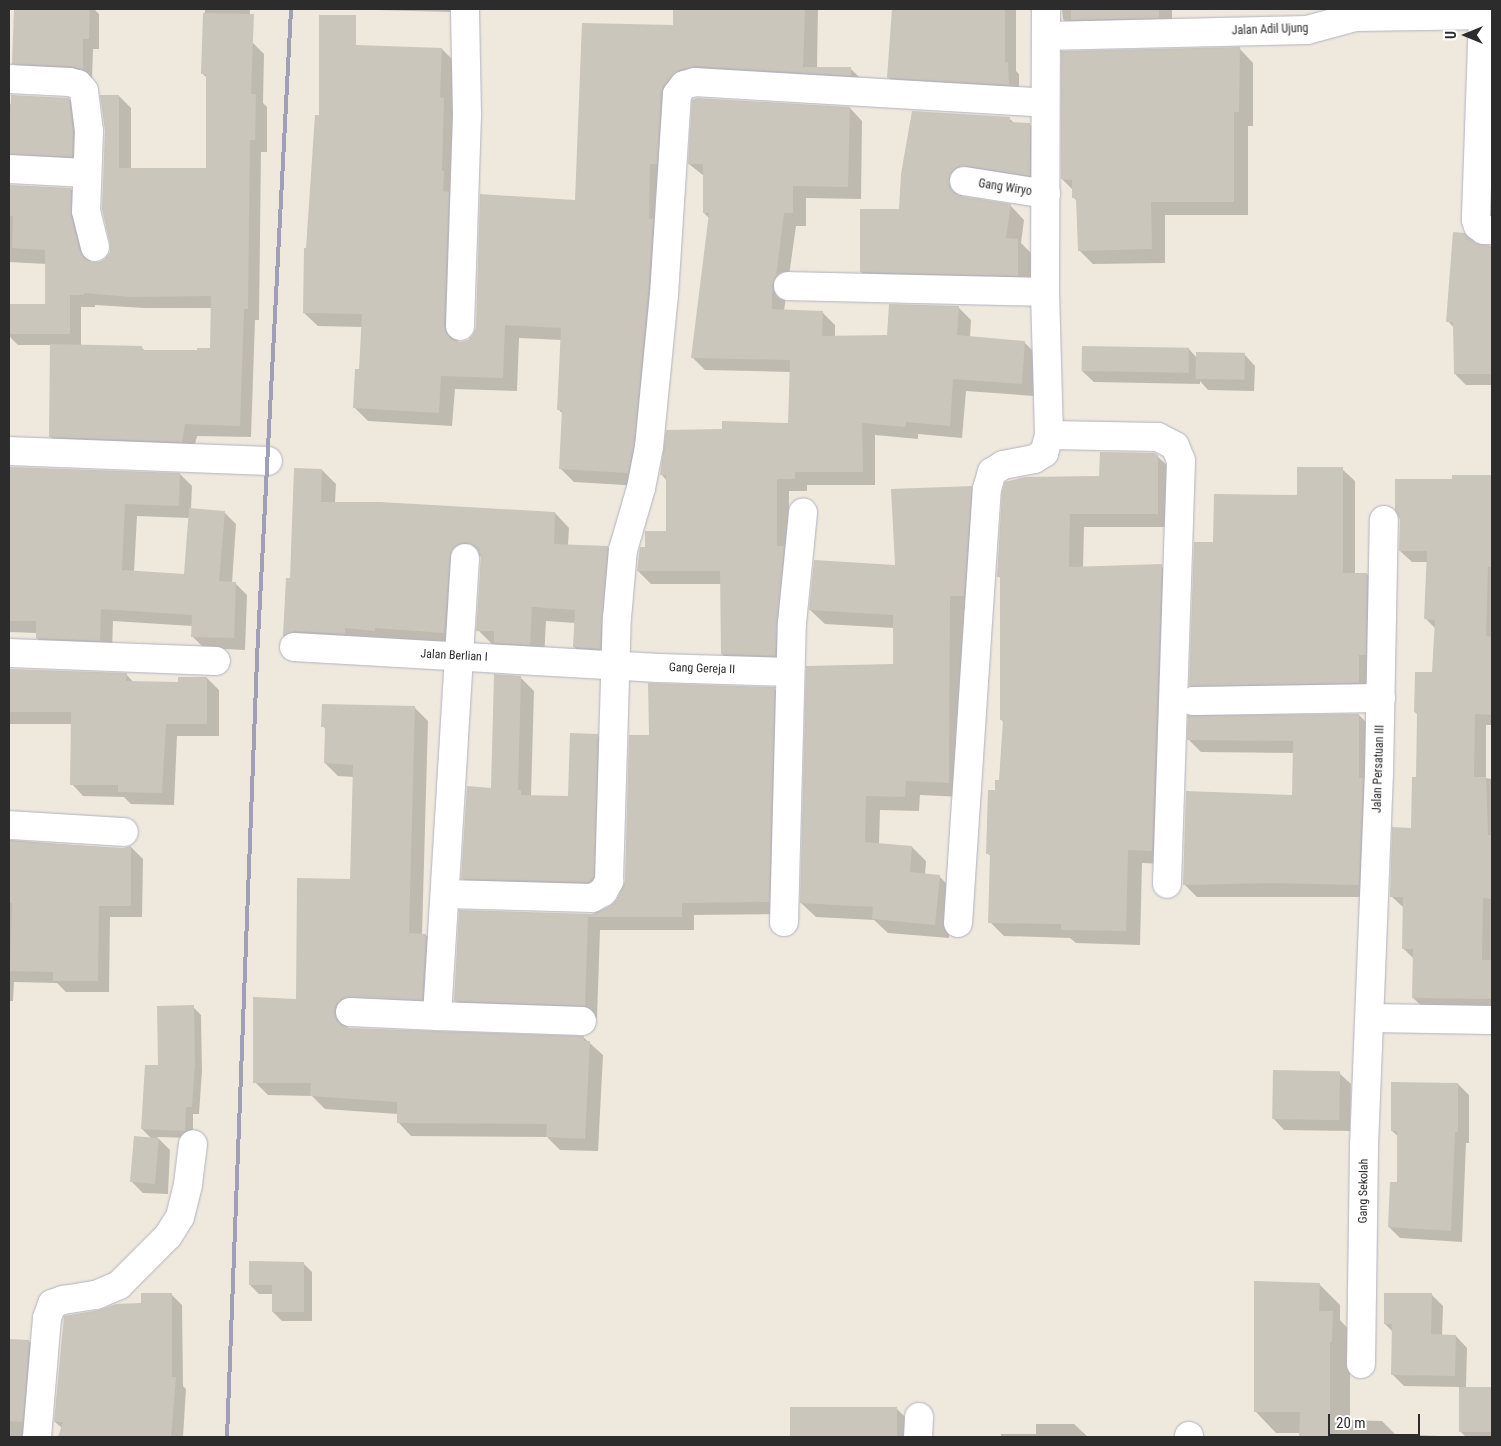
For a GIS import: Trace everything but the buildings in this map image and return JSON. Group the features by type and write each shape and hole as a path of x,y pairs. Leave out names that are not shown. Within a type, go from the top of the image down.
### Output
{"street":[{"path":"460,326 467,115 465,9"},
{"path":"958,922 987,489 992,472 1003,465 1034,459 1044,453 1049,435 1045,292 1046,194 1044,103 1046,9"},
{"path":"1482,13 1476,220 1478,226 1484,230 1492,230"},
{"name":"Jalan Adil Ujung","path":"1046,36 1306,30 1355,17 1482,13"},
{"path":"9,79 69,82 78,84 84,91 89,130 86,211 95,247"},
{"path":"446,894 592,898 603,892 609,881 615,664 623,550 641,488 650,447 664,295 677,94 684,85 695,82 1044,103"},
{"path":"9,169 86,173"},
{"name":"Gang Wiryo","path":"964,181 1046,194"},
{"path":"788,286 1045,292"},
{"path":"1049,435 1158,438 1175,446 1182,461 1167,884"},
{"path":"9,451 268,461"},
{"path":"784,922 792,623 803,513"},
{"name":"Jalan Persatuan III","path":"1370,1018 1381,698 1384,520"},
{"path":"437,1016 446,894 465,558"},
{"name":"Jalan Berlian I","path":"294,647 615,664"},
{"path":"9,653 216,661"},
{"name":"Gang Gereja II","path":"615,664 790,672"},
{"path":"1193,701 1381,698"},
{"path":"9,825 124,832"},
{"path":"350,1012 582,1021"},
{"path":"1370,1018 1492,1020"},
{"name":"Gang Sekolah","path":"1361,1364 1363,1209 1370,1018"},
{"path":"37,1437 47,1318 52,1304 63,1300 102,1293 119,1285 168,1236 180,1217 188,1184 193,1144"}],"railway":[{"path":"227,1437 257,658 291,9"}]}
